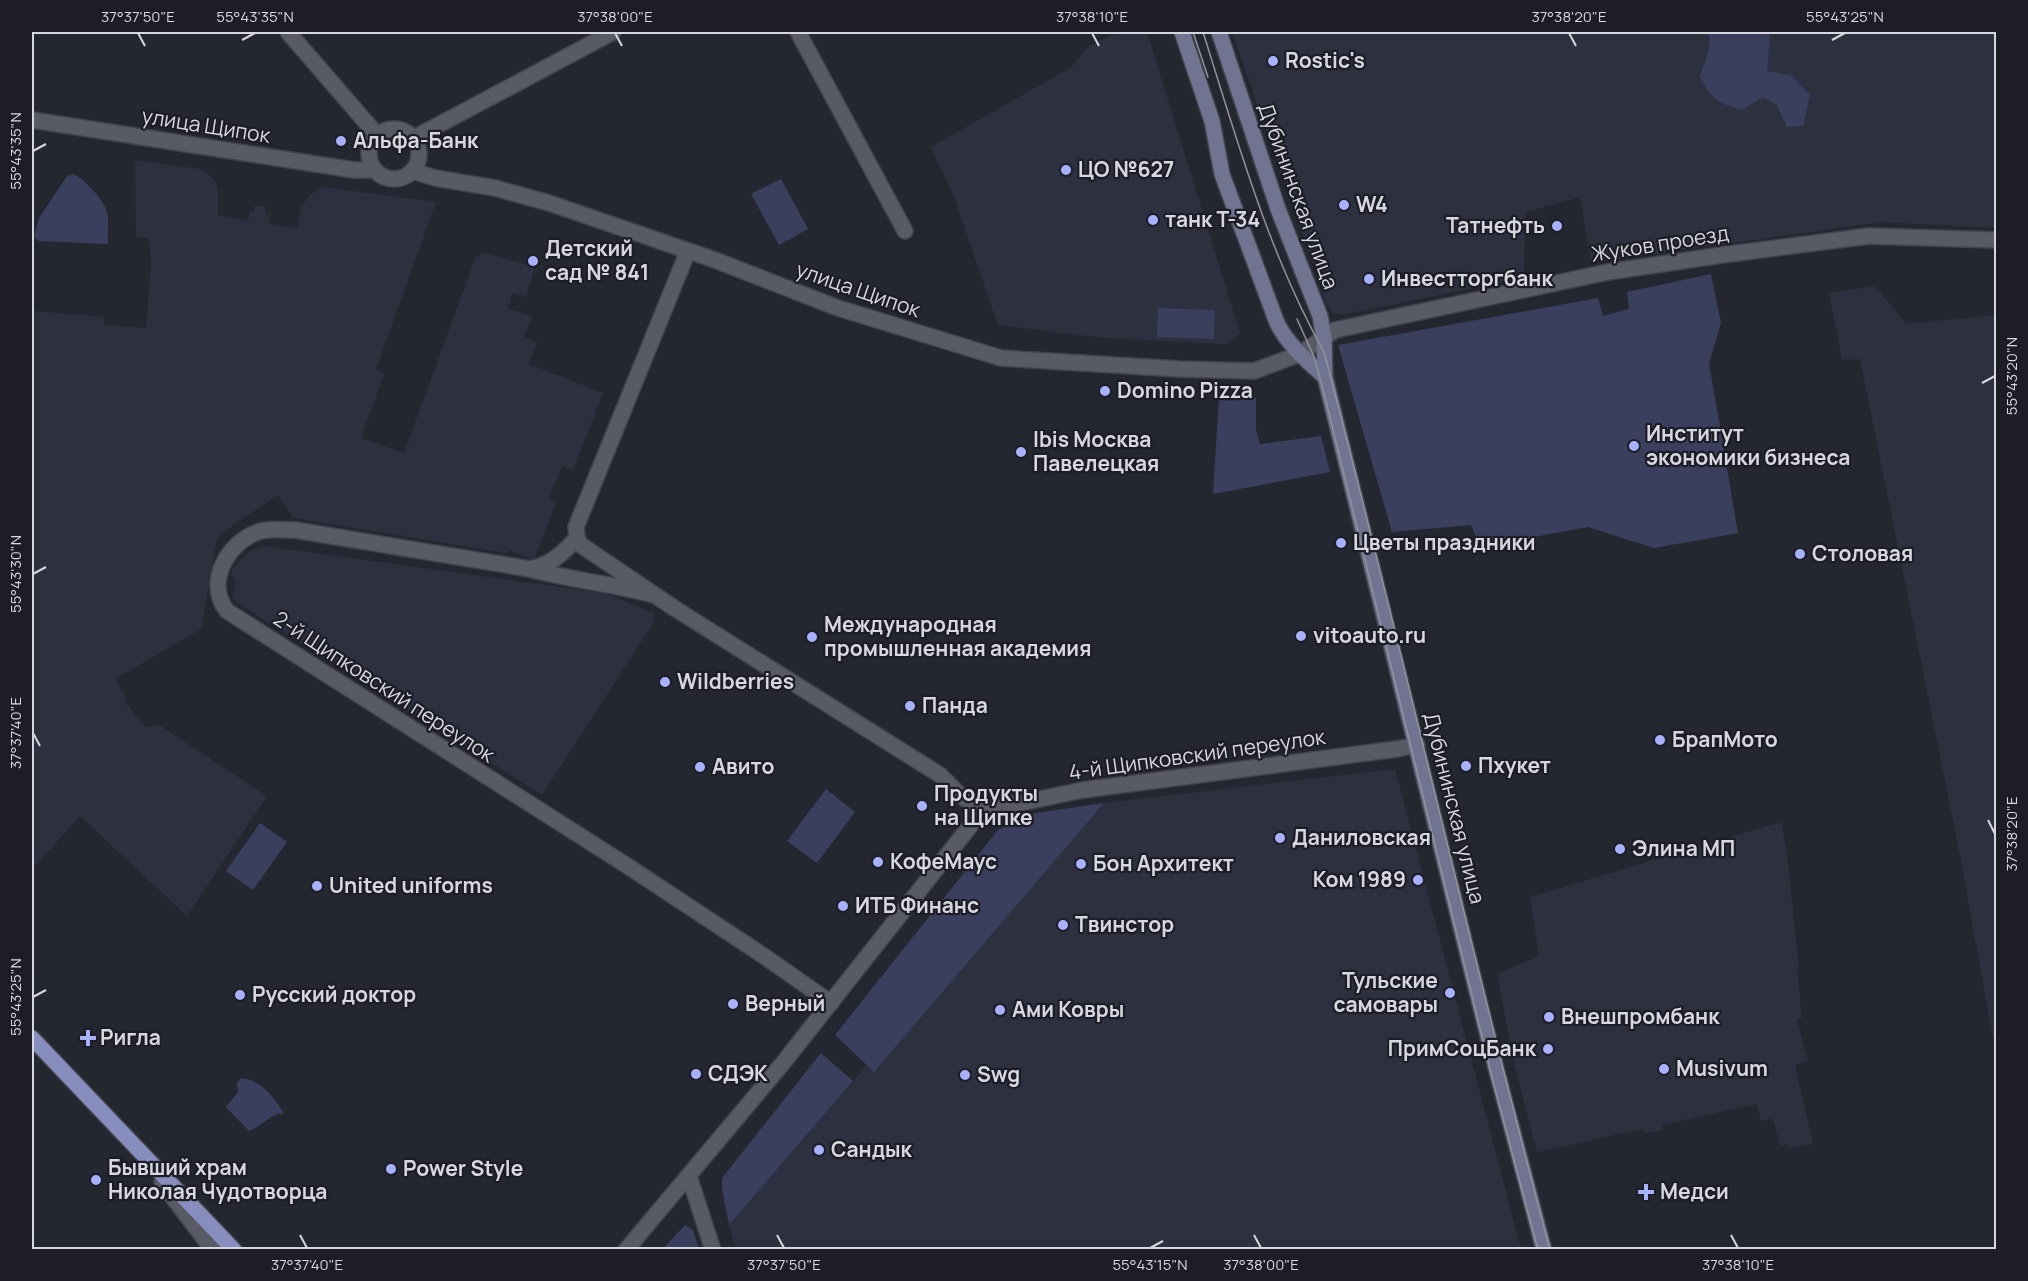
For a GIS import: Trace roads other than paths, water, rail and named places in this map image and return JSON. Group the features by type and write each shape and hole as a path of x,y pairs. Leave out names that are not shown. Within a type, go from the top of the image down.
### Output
{"main road":[{"path":"1182,32 1212,121 1222,174 1277,324 1282,334 1300,354 1325,377"},
{"name":"Дубининская улица","path":"1219,32 1278,209 1320,316 1329,333 1325,377 1544,1250"},
{"path":"32,1038 234,1250"}],"street":[{"path":"288,32 377,135"},
{"path":"414,138 613,32"},
{"path":"798,32 905,231"},
{"name":"улица Щипок","path":"32,120 354,170 374,170"},
{"path":"392,129 400,129 414,138 419,155 413,171 401,178 393,179 386,178 374,170 369,156 372,141 377,135 392,129"},
{"name":"улица Щипок","path":"413,171 435,178 515,193 688,251 838,308 1001,358 1179,369 1254,371 1300,354 1329,333"},
{"name":"Жуков проезд","path":"1329,333 1608,272 1756,250 1836,239 1882,236 1996,240"},
{"path":"626,1250 831,1003 982,811 959,794 940,775 585,550 577,538 576,527 688,251"},
{"name":"2-й Щипковский переулок","path":"654,595 623,586 565,578 530,569 295,530 260,531 248,536 225,562 217,590 227,611 643,877 831,1003"},
{"path":"530,569 552,562 577,538"},
{"name":"4-й Щипковский переулок","path":"982,811 1083,790 1418,745"},
{"path":"121,1131 213,1250"},
{"path":"689,1176 713,1250"}],"tram line":[{"path":"1193,32 1208,77"},
{"path":"1203,32 1241,154 1270,235 1286,275 1324,352 1550,1250"},
{"path":"1297,319 1314,357 1324,393 1493,1081 1538,1250"}],"place":[{"name":"Rostic's","path":"1273,61"},
{"name":"Альфа-Банк","path":"341,141"},
{"name":"ЦО №627","path":"1066,170"},
{"name":"W4","path":"1344,205"},
{"name":"танк Т-34","path":"1153,220"},
{"name":"Татнефть","path":"1557,226"},
{"name":"Детский сад № 841","path":"533,261"},
{"name":"Инвестторгбанк","path":"1369,279"},
{"name":"Domino Pizza","path":"1105,391"},
{"name":"Институт экономики бизнеса","path":"1634,446"},
{"name":"Ibis Москва Павелецкая","path":"1021,452"},
{"name":"Цветы праздники","path":"1341,543"},
{"name":"Столовая","path":"1800,554"},
{"name":"vitoauto.ru","path":"1301,636"},
{"name":"Международная промышленная академия","path":"812,637"},
{"name":"Wildberries","path":"665,682"},
{"name":"Панда","path":"910,706"},
{"name":"БрапМото","path":"1660,740"},
{"name":"Пхукет","path":"1466,766"},
{"name":"Авито","path":"700,767"},
{"name":"Продукты на Щипке","path":"922,806"},
{"name":"Даниловская","path":"1280,838"},
{"name":"Элина МП","path":"1620,849"},
{"name":"КофеМаус","path":"878,862"},
{"name":"Бон Архитект","path":"1081,864"},
{"name":"Ком 1989","path":"1418,880"},
{"name":"United uniforms","path":"317,886"},
{"name":"ИТБ Финанс","path":"843,906"},
{"name":"Твинстор","path":"1063,925"},
{"name":"Тульские самовары","path":"1450,993"},
{"name":"Русский доктор","path":"240,995"},
{"name":"Верный","path":"733,1004"},
{"name":"Ами Ковры","path":"1000,1010"},
{"name":"Внешпромбанк","path":"1549,1017"},
{"name":"Ригла","path":"88,1038"},
{"name":"ПримСоцБанк","path":"1548,1049"},
{"name":"Musivum","path":"1664,1069"},
{"name":"СДЭК","path":"696,1074"},
{"name":"Swg","path":"965,1075"},
{"name":"Сандык","path":"819,1150"},
{"name":"Power Style","path":"391,1169"},
{"name":"Бывший храм Николая Чудотворца","path":"96,1180"},
{"name":"Медси","path":"1646,1192"}]}
